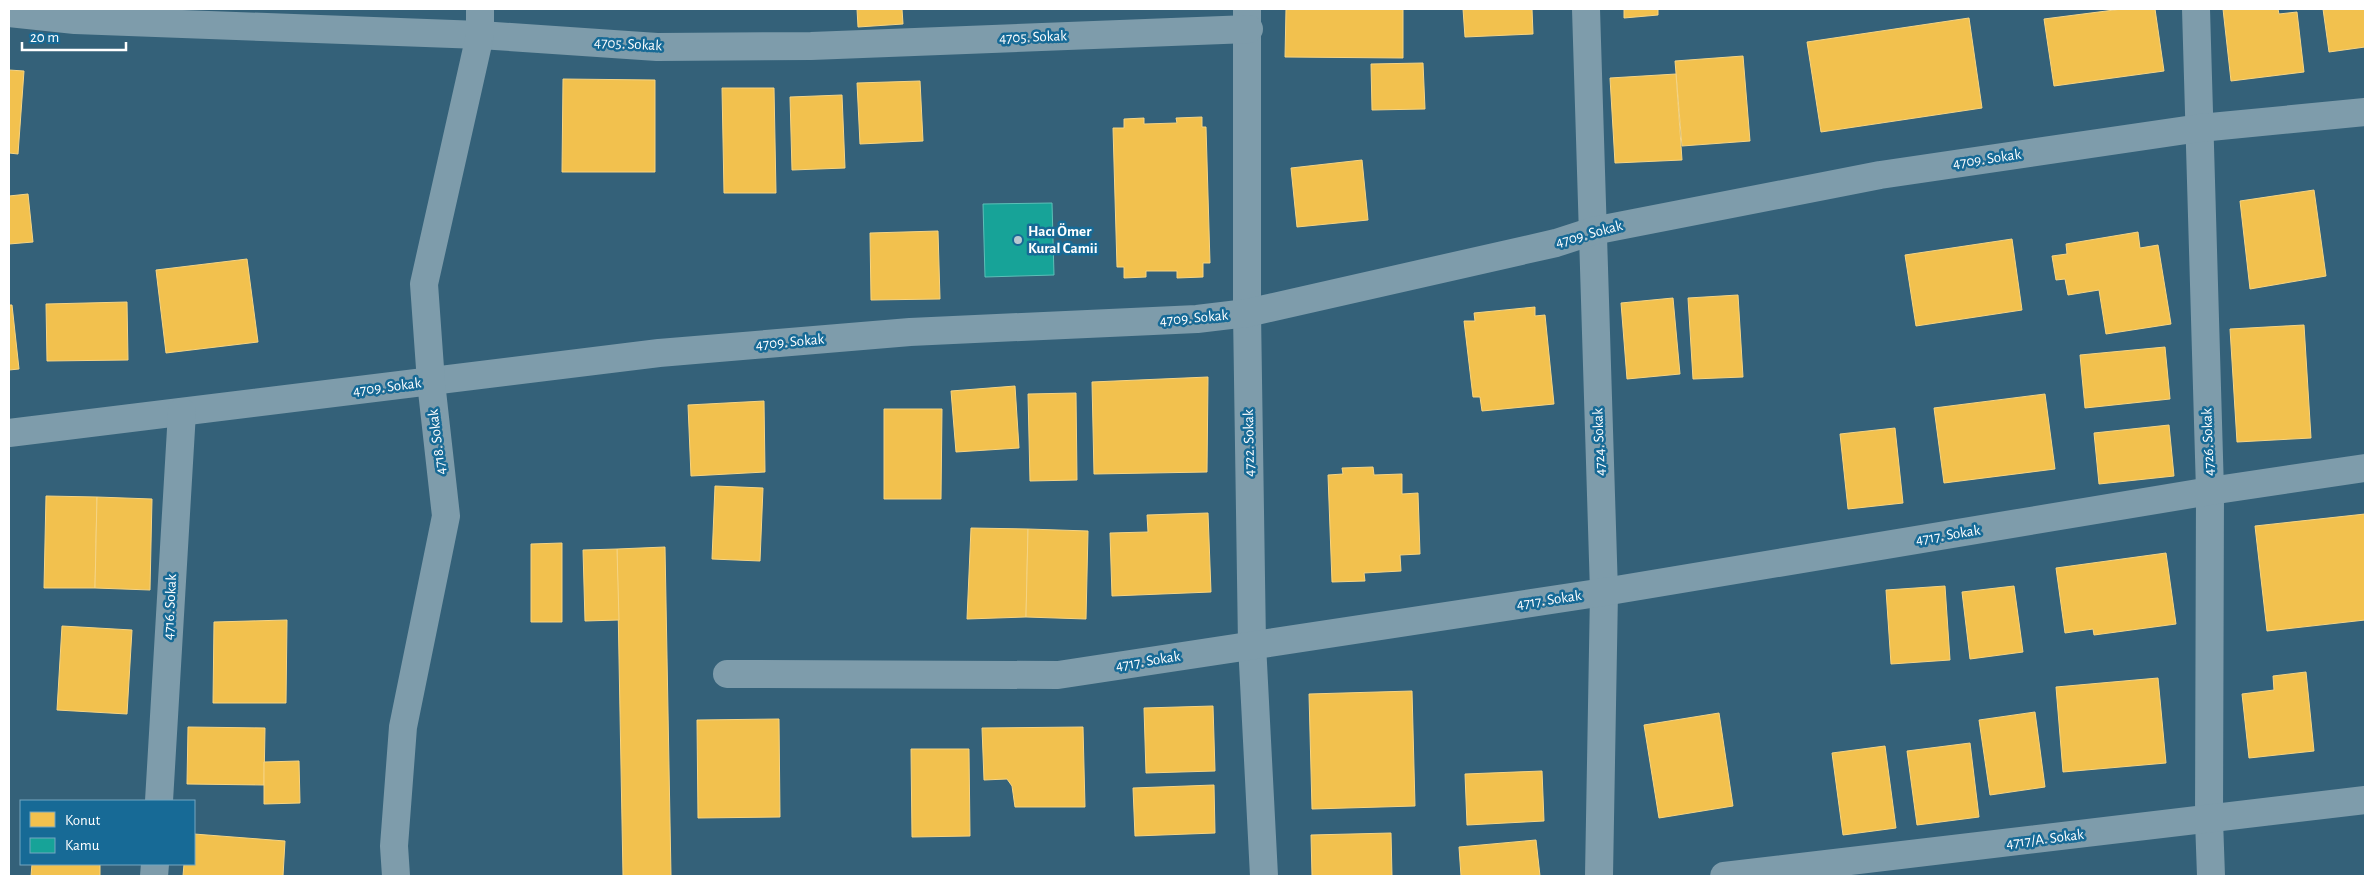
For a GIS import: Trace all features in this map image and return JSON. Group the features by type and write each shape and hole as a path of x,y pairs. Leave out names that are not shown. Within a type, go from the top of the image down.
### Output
{"street":[{"name":"4724. Sokak","path":"1586,9 1604,592 1599,876"},
{"name":"4726. Sokak","path":"2196,9 2210,492 2209,820 2211,876"},
{"name":"4705. Sokak","path":"9,13 480,22 657,46 811,46 1248,19"},
{"name":"4722. Sokak","path":"1248,19 1247,313 1252,644 1264,876"},
{"name":"4718. Sokak","path":"396,876 394,846 403,727 446,516 430,382 424,284 480,22"},
{"name":"4709. Sokak","path":"9,433 659,353 872,335 1197,319 1247,313 1556,244 1593,231 1880,175 2200,128 2365,112"},
{"name":"4716. Sokak","path":"159,800 182,412"},
{"name":"4717. Sokak","path":"727,674 1058,675 1604,592 2365,468"},
{"name":"4717/A. Sokak","path":"1724,876 1912,865 2209,820 2365,800"}],"building: Konut":[{"path":"857,9 902,9 903,24 858,27"},
{"path":"1286,9 1403,9 1403,58 1285,57"},
{"path":"1463,9 1532,9 1533,34 1465,37"},
{"path":"1624,9 1658,9 1658,15 1624,18"},
{"path":"2122,9 2155,9 2164,71 2054,86 2044,19"},
{"path":"2223,9 2278,9 2279,14 2297,12 2304,72 2231,81"},
{"path":"2323,9 2365,9 2365,47 2329,52"},
{"path":"1969,18 1982,108 1821,132 1807,42"},
{"path":"1743,56 1750,141 1682,146 1675,61"},
{"path":"1423,63 1425,109 1372,110 1371,64"},
{"path":"9,70 24,71 18,154 9,153"},
{"path":"1676,74 1682,160 1615,163 1610,78"},
{"path":"563,79 655,80 655,172 562,172"},
{"path":"920,81 923,141 860,144 857,83"},
{"path":"722,88 774,88 776,193 724,193"},
{"path":"842,95 845,168 792,170 790,97"},
{"path":"1202,117 1202,127 1206,127 1210,263 1203,263 1203,277 1177,278 1177,271 1146,271 1146,277 1124,278 1124,267 1117,267 1113,128 1124,128 1124,119 1144,118 1144,124 1177,123 1176,118"},
{"path":"1362,160 1368,220 1297,227 1291,168"},
{"path":"2314,190 2326,276 2250,289 2240,201"},
{"path":"28,194 33,242 9,244 9,196"},
{"path":"938,231 940,299 871,300 870,233"},
{"path":"2138,232 2140,248 2158,245 2171,324 2106,334 2099,290 2068,295 2065,279 2056,280 2052,256 2067,254 2066,244"},
{"path":"2012,239 2022,310 1916,326 1905,255"},
{"path":"247,259 258,342 166,353 156,270"},
{"path":"1738,295 1743,377 1693,379 1688,298"},
{"path":"1673,298 1680,374 1627,379 1621,303"},
{"path":"127,302 128,360 47,361 46,304"},
{"path":"9,305 12,305 19,369 9,370"},
{"path":"1535,307 1535,316 1545,315 1554,404 1482,411 1480,397 1473,397 1464,321 1475,321 1474,313"},
{"path":"2304,325 2311,438 2237,442 2230,329"},
{"path":"2165,347 2170,399 2085,408 2080,355"},
{"path":"1208,377 1207,472 1094,474 1092,382"},
{"path":"1015,386 1019,448 956,452 951,391"},
{"path":"1076,393 1077,480 1030,481 1028,394"},
{"path":"2045,394 2055,469 1944,483 1934,408"},
{"path":"764,401 765,472 691,476 688,405"},
{"path":"884,409 942,409 941,499 884,499"},
{"path":"2169,425 2174,476 2099,484 2094,433"},
{"path":"1895,428 1903,503 1848,509 1840,434"},
{"path":"1373,467 1374,475 1402,474 1402,494 1418,493 1420,554 1400,555 1401,571 1364,573 1365,581 1332,582 1328,475 1343,474 1342,468"},
{"path":"715,486 763,488 760,561 712,559"},
{"path":"46,496 97,497 95,588 44,588"},
{"path":"97,497 152,499 150,590 95,588"},
{"path":"1208,513 1211,592 1112,596 1110,533 1148,532 1147,515"},
{"path":"2365,514 2365,620 2267,631 2255,526"},
{"path":"971,528 1028,529 1026,617 967,619"},
{"path":"1028,529 1088,531 1086,619 1026,617"},
{"path":"562,543 562,622 531,622 531,544"},
{"path":"665,547 671,876 623,876 617,549"},
{"path":"617,549 619,620 585,621 583,550"},
{"path":"2166,553 2176,624 2094,635 2093,629 2065,633 2056,568"},
{"path":"1945,586 1950,660 1891,664 1886,590"},
{"path":"2014,586 2023,652 1970,659 1962,592"},
{"path":"287,620 286,703 213,703 214,622"},
{"path":"62,626 132,630 127,714 57,710"},
{"path":"2306,672 2314,751 2249,758 2242,694 2274,690 2273,676"},
{"path":"2158,678 2166,763 2063,772 2056,687"},
{"path":"1412,691 1415,806 1312,809 1309,694"},
{"path":"1213,706 1215,771 1146,773 1144,708"},
{"path":"2035,712 2045,787 1990,795 1979,720"},
{"path":"1719,713 1733,806 1659,818 1644,725"},
{"path":"779,719 780,817 698,818 697,720"},
{"path":"188,727 265,728 264,785 187,784"},
{"path":"1083,727 1085,807 1015,807 1012,786 1007,779 984,780 982,728"},
{"path":"1970,743 1979,817 1917,825 1907,751"},
{"path":"1885,746 1896,828 1843,835 1832,753"},
{"path":"911,749 969,749 970,836 912,837"},
{"path":"299,761 300,803 264,804 264,762"},
{"path":"1542,771 1544,821 1467,825 1465,774"},
{"path":"1214,785 1215,833 1135,836 1133,788"},
{"path":"1391,833 1392,876 1312,876 1311,835"},
{"path":"195,834 285,841 283,876 183,876 184,865 195,865"},
{"path":"1536,840 1540,876 1461,876 1459,847"},
{"path":"32,865 100,865 100,876 31,876"}],"building: Kamu":[{"name":"Hacı Ömer Kural Camii","path":"1052,203 1054,275 985,277 983,204"}],"place":[{"name":"Hacı Ömer Kural Camii","path":"1018,240"}]}
